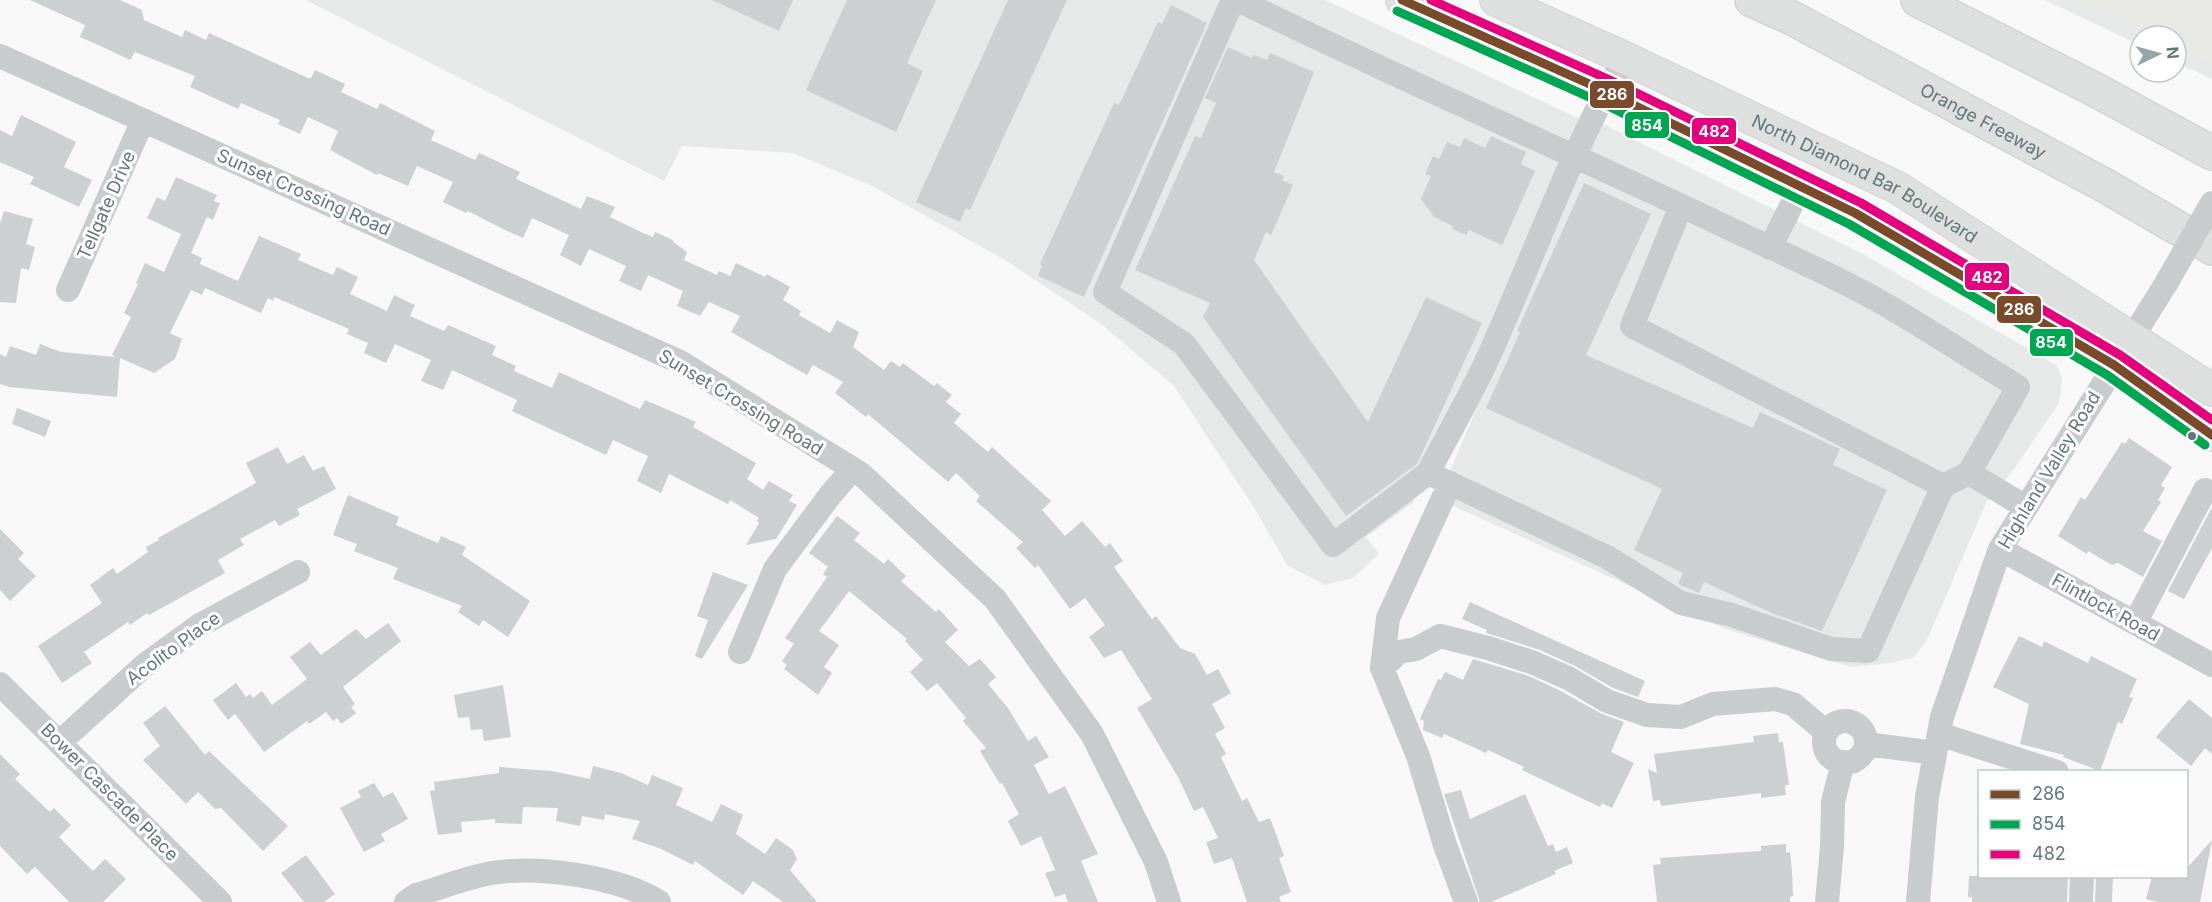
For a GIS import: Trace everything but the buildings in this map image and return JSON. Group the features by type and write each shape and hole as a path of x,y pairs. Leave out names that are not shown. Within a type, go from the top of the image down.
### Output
{"highway":[{"name":"Orange Freeway","path":"1752,0 1790,17 2094,179 2212,248"},
{"path":"1918,0 2092,88 2212,153"}],"main road":[{"name":"North Diamond Bar Boulevard","path":"1402,0 1605,91 1801,186 1946,264 2114,365 2212,435"},
{"name":"North Diamond Bar Boulevard","path":"1496,0 1625,58 1898,188 2212,390"}],"street":[{"path":"1233,0 1105,292 1184,344 1333,545 1428,473 1486,361 1605,91 1625,58"},
{"path":"1238,0 1366,62 1681,206 1878,301 2018,387 1970,473 1943,486 1868,651 1831,649 1732,615 1681,603 1607,557 1428,473"},
{"name":"Sunset Crossing Road","path":"0,56 680,362 853,469 995,599 1092,734 1156,862 1169,902"},
{"name":"Tellgate Drive","path":"68,290 143,120"},
{"path":"1770,248 1801,186"},
{"name":"Highland Valley Road","path":"1918,902 1927,797 1942,717 2000,549 2166,282 2212,203"},
{"path":"1681,206 1632,326 1943,486"},
{"path":"740,652 775,569 831,494 853,469"},
{"path":"1970,473 2026,507"},
{"path":"1450,483 1388,618 1382,668 1418,756 1444,842 1466,902"},
{"path":"2135,622 2205,490"},
{"name":"Flintlock Road","path":"2000,549 2212,665"},
{"name":"Acolito Place","path":"61,741 146,663 200,625 298,572"},
{"path":"1382,668 1399,652 1416,649 1440,636 1534,663 1568,678 1607,701 1647,715 1681,717 1713,704 1775,699 1793,704 1826,732"},
{"name":"Bower Cascade Place","path":"0,684 61,741 220,902"},
{"path":"1838,722 1854,723 1865,735 1866,744 1858,758 1843,762 1829,755 1824,740 1826,732 1838,722"},
{"path":"1866,744 1937,743 2054,770"},
{"path":"1827,902 1833,802 1843,762"},
{"path":"406,902 416,895 493,873 558,872 569,872 642,892 659,902"},
{"path":"2080,902 2082,878"}],"shaded area":[{"path":"306,0 1325,0 1580,119 1413,503 1366,537 1379,554 1353,578 1325,585 1287,565 1255,509 1174,386 1100,323 1005,260 874,187 793,153 682,146 664,181"},
{"path":"2045,0 2212,0 2212,79 2188,68 2188,24 2128,24 2128,39"},
{"path":"2078,0 2212,0 2212,63 2188,52 2188,24 2129,24"},
{"path":"1599,122 1861,253 2056,365 2062,378 2059,403 2014,469 1986,503 1926,642 1914,657 1891,663 1851,667 1725,629 1438,499"}],"transit line":[{"name":"286","path":"1402,0 1605,91 1855,213 2114,365 2212,435"},
{"name":"482","path":"1431,0 1610,80 1861,203 2120,355 2212,420"},
{"name":"854","path":"1397,11 1600,102 1849,224 2107,375 2205,445"}]}
